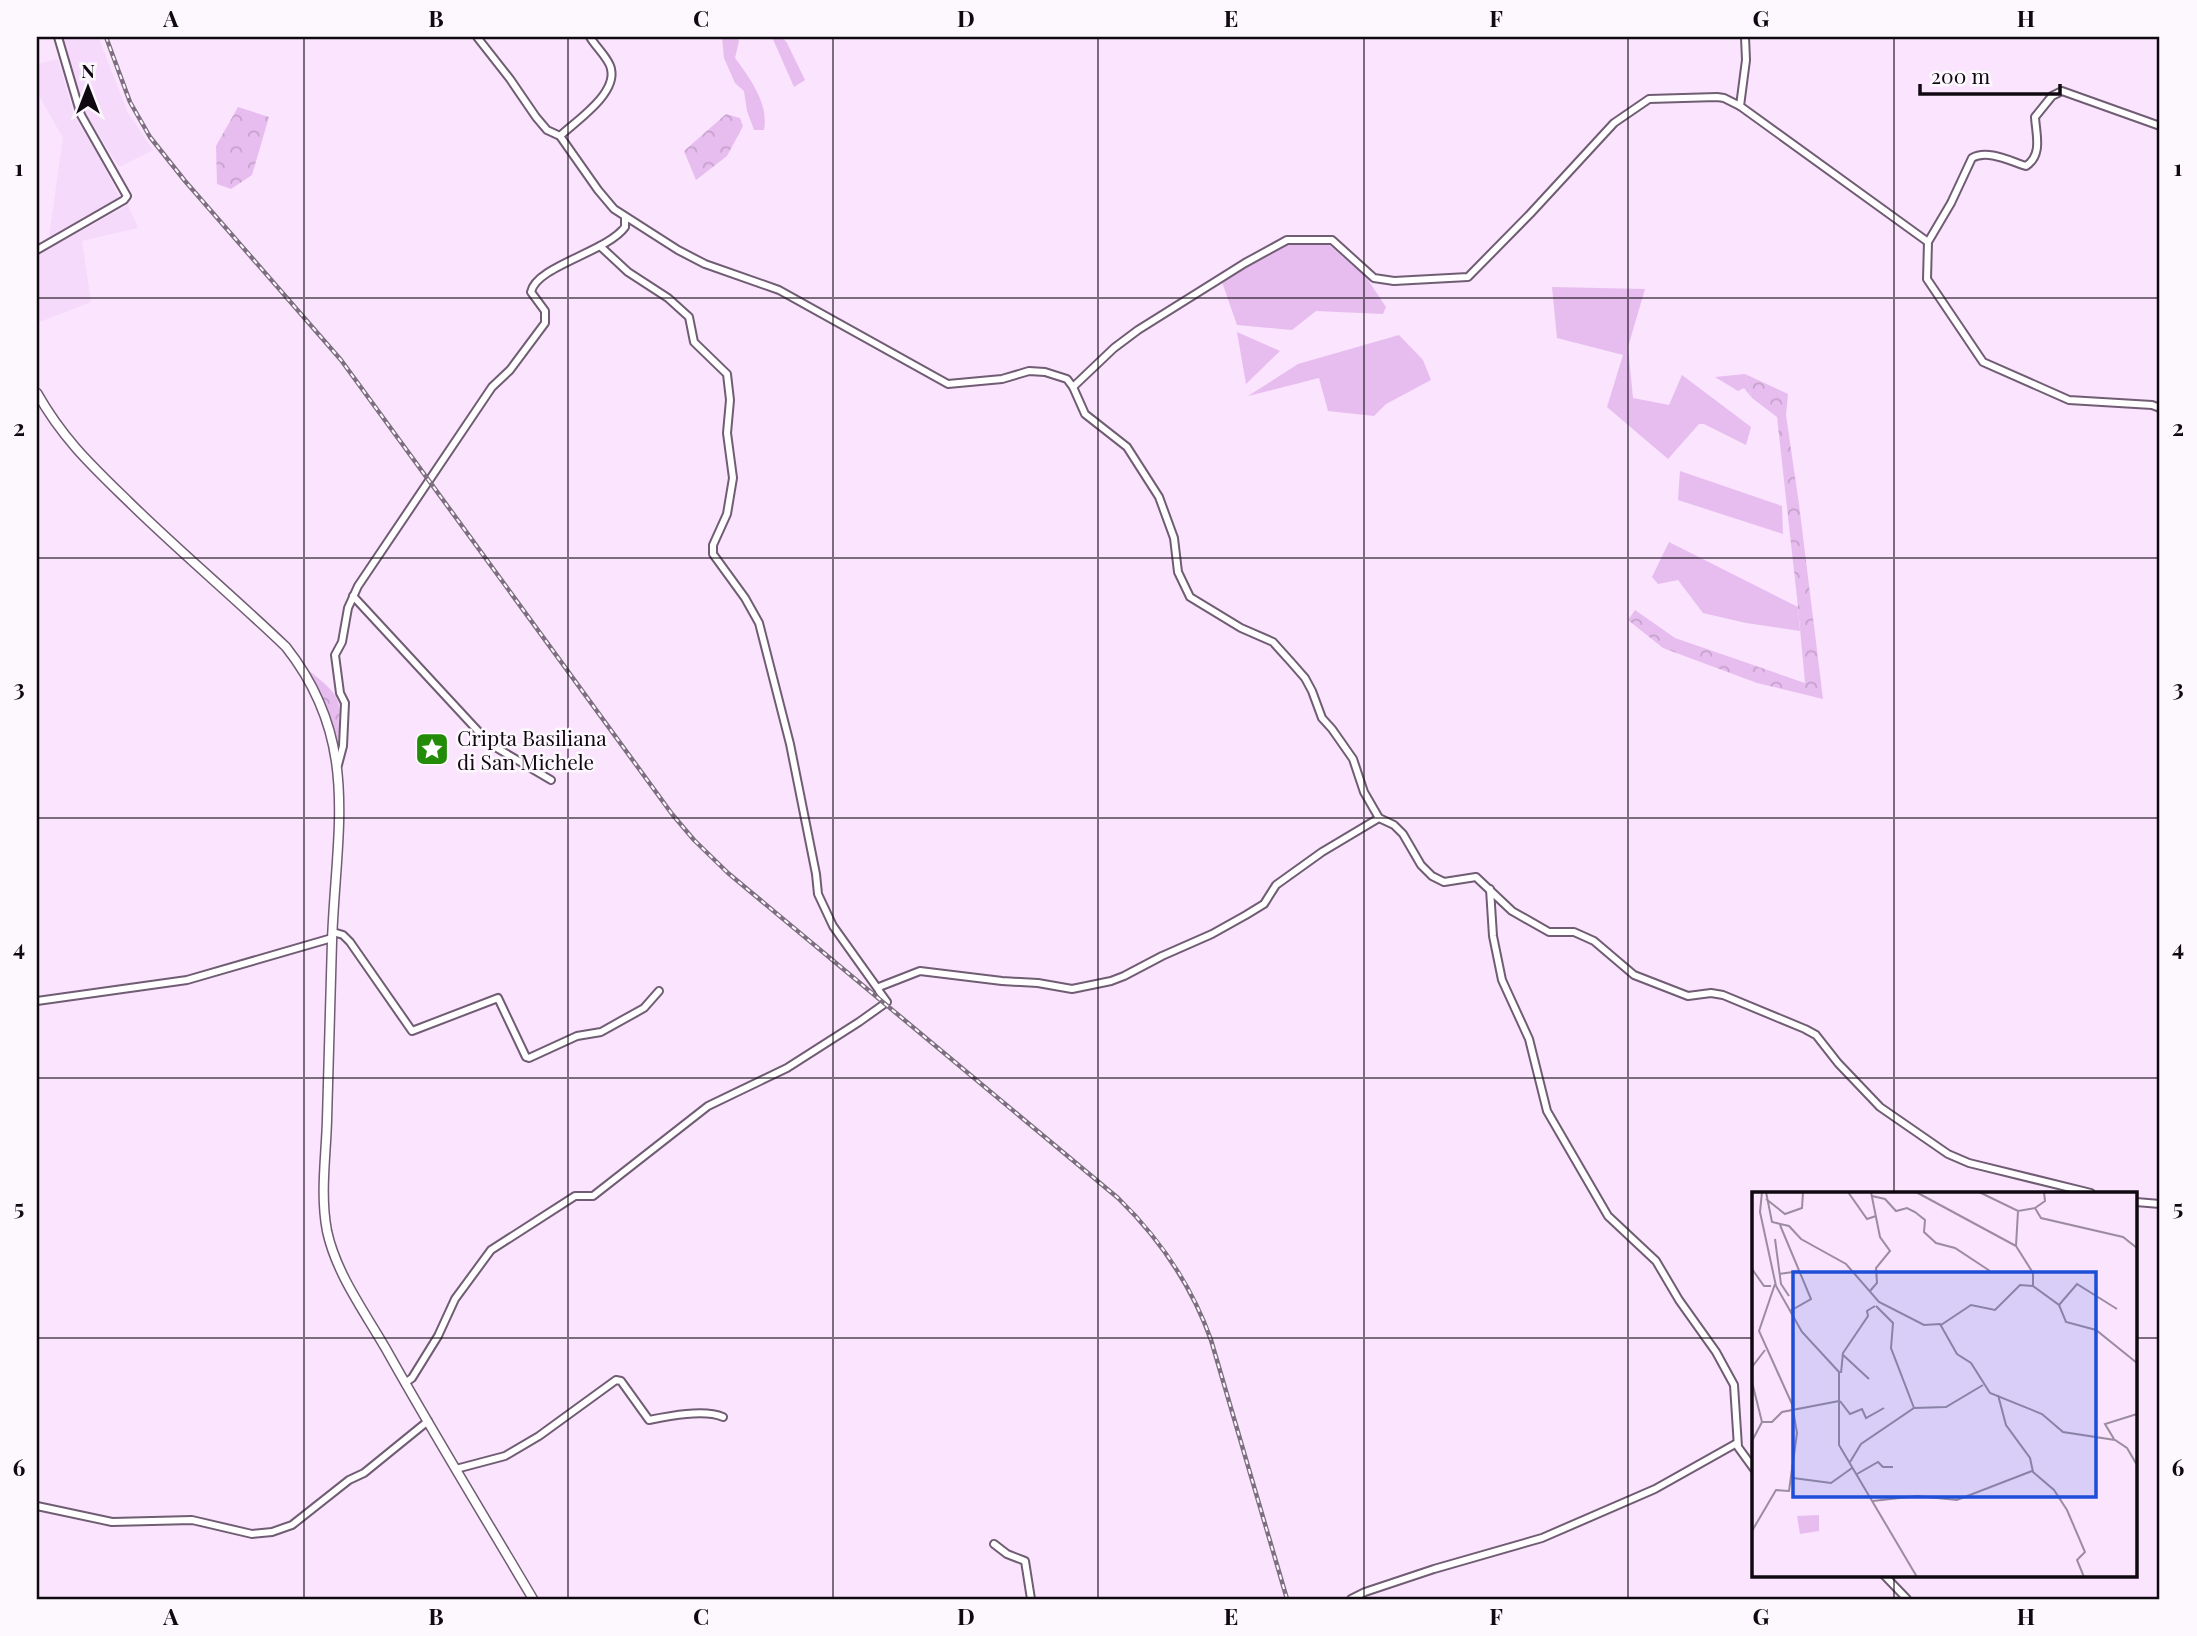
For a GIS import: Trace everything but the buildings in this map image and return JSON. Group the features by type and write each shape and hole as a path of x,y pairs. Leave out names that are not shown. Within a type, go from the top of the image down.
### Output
{"main road":[{"path":"37,393 55,424 81,456 172,545 286,647 318,699 330,727 340,785 323,1190 327,1228 334,1257 533,1599"}],"street":[{"path":"37,250 127,196 81,115 58,37"},
{"path":"477,37 536,117 547,130 559,136 614,209 705,264 779,290 948,384 1002,379 1030,371 1045,372 1067,379 1085,414 1127,447 1159,497 1174,538 1178,572 1190,597 1241,628 1273,642 1291,662 1312,691 1322,718 1353,759 1364,792 1379,818 1394,825 1403,834 1421,865 1439,881 1476,877 1512,911 1549,932 1574,932 1594,941 1634,975 1649,982 1688,996 1711,993 1723,995 1816,1035 1838,1063 1880,1107 1958,1160 2087,1192"},
{"path":"559,136 602,97 610,82 610,64 590,37"},
{"path":"1740,106 1746,60 1745,37"},
{"path":"2160,126 2062,91 2052,96 2035,117 2038,147 2030,164 2026,166 1979,153 1972,158 1951,203 1928,242 1927,279 1983,362 2069,400 2152,405 2160,408"},
{"path":"1073,387 1114,348 1138,330 1287,240 1332,240 1374,278 1394,281 1468,277 1614,123 1649,99 1717,97 1740,106 1928,242"},
{"path":"338,765 343,746 345,703 340,694 335,655 341,647 348,608 353,596 492,387 510,370 545,323 545,311 531,292 533,285 546,273 600,246 623,230 625,217"},
{"path":"405,1383 412,1378 438,1336 455,1299 493,1247 575,1196 593,1196 708,1106 787,1068 887,1002 833,926 818,894 790,744 758,623 745,598 713,554 713,545 727,514 733,478 727,433 730,400 727,374 694,342 689,317 668,298 628,272 600,246"},
{"path":"353,596 491,744 551,780"},
{"path":"878,989 920,971 1072,989 1111,981 1212,934 1246,915 1264,904 1276,885 1322,852 1379,818"},
{"path":"1490,889 1493,936 1502,980 1529,1040 1547,1111 1608,1216 1656,1261 1679,1300 1716,1352 1734,1385 1737,1443 1740,1452 1752,1467"},
{"path":"37,1001 187,980 332,935 343,935 412,1031 498,998 526,1057 529,1058 577,1037 601,1032 644,1008 659,991"},
{"path":"2138,1202 2160,1204"},
{"path":"456,1469 505,1456 539,1436 616,1380 621,1381 649,1420 678,1414 715,1414 723,1417"},
{"path":"37,1506 112,1522 192,1520 252,1534 272,1532 292,1525 349,1480 365,1473 428,1421"},
{"path":"1351,1599 1456,1562 1542,1538 1655,1489 1737,1443"},
{"path":"994,1544 1007,1554 1026,1562 1031,1599"},
{"path":"1885,1576 1907,1599"}],"shaded area":[{"path":"63,37 98,37 128,113 153,150 119,167 83,109"},
{"path":"58,59 75,118 96,150 119,197 49,237 63,138 37,92 37,64"},
{"path":"128,205 138,228 82,241 91,302 37,323 37,255"}],"green space":[{"path":"722,37 736,37 739,41 735,58 761,101 764,130 754,130 744,91 735,83 724,58"},
{"path":"772,37 782,37 787,43 805,80 794,87"},
{"path":"238,107 269,117 252,175 231,189 217,184 216,146"},
{"path":"726,114 740,118 743,126 727,156 696,180 684,151"},
{"path":"1285,242 1327,243 1366,277 1386,307 1383,314 1316,311 1292,330 1237,325 1222,282"},
{"path":"1552,287 1645,289 1628,347 1633,398 1669,405 1682,375 1751,427 1746,445 1699,424 1668,459 1607,407 1623,355 1557,338"},
{"path":"1237,332 1280,351 1246,384"},
{"path":"1399,335 1423,360 1431,380 1386,404 1374,416 1328,411 1319,378 1248,396 1298,364"},
{"path":"1745,374 1752,398 1744,388 1738,391 1715,377"},
{"path":"1745,374 1788,394 1786,415 1823,699 1757,683 1663,648 1628,620 1635,610 1675,638 1805,683 1777,417 1752,398"},
{"path":"1680,471 1782,506 1783,534 1678,500"},
{"path":"1669,542 1798,607 1800,631 1703,613 1678,580 1658,584 1652,577"},
{"path":"302,665 326,685 337,699 340,717 338,748 325,703"}],"railway":[{"path":"106,37 130,102 150,137 341,360 672,814 694,840 728,873 1118,1198 1161,1246 1184,1281 1211,1340 1287,1599"}],"place":[{"name":"Cripta Basiliana di San Michele","path":"432,749"}]}
